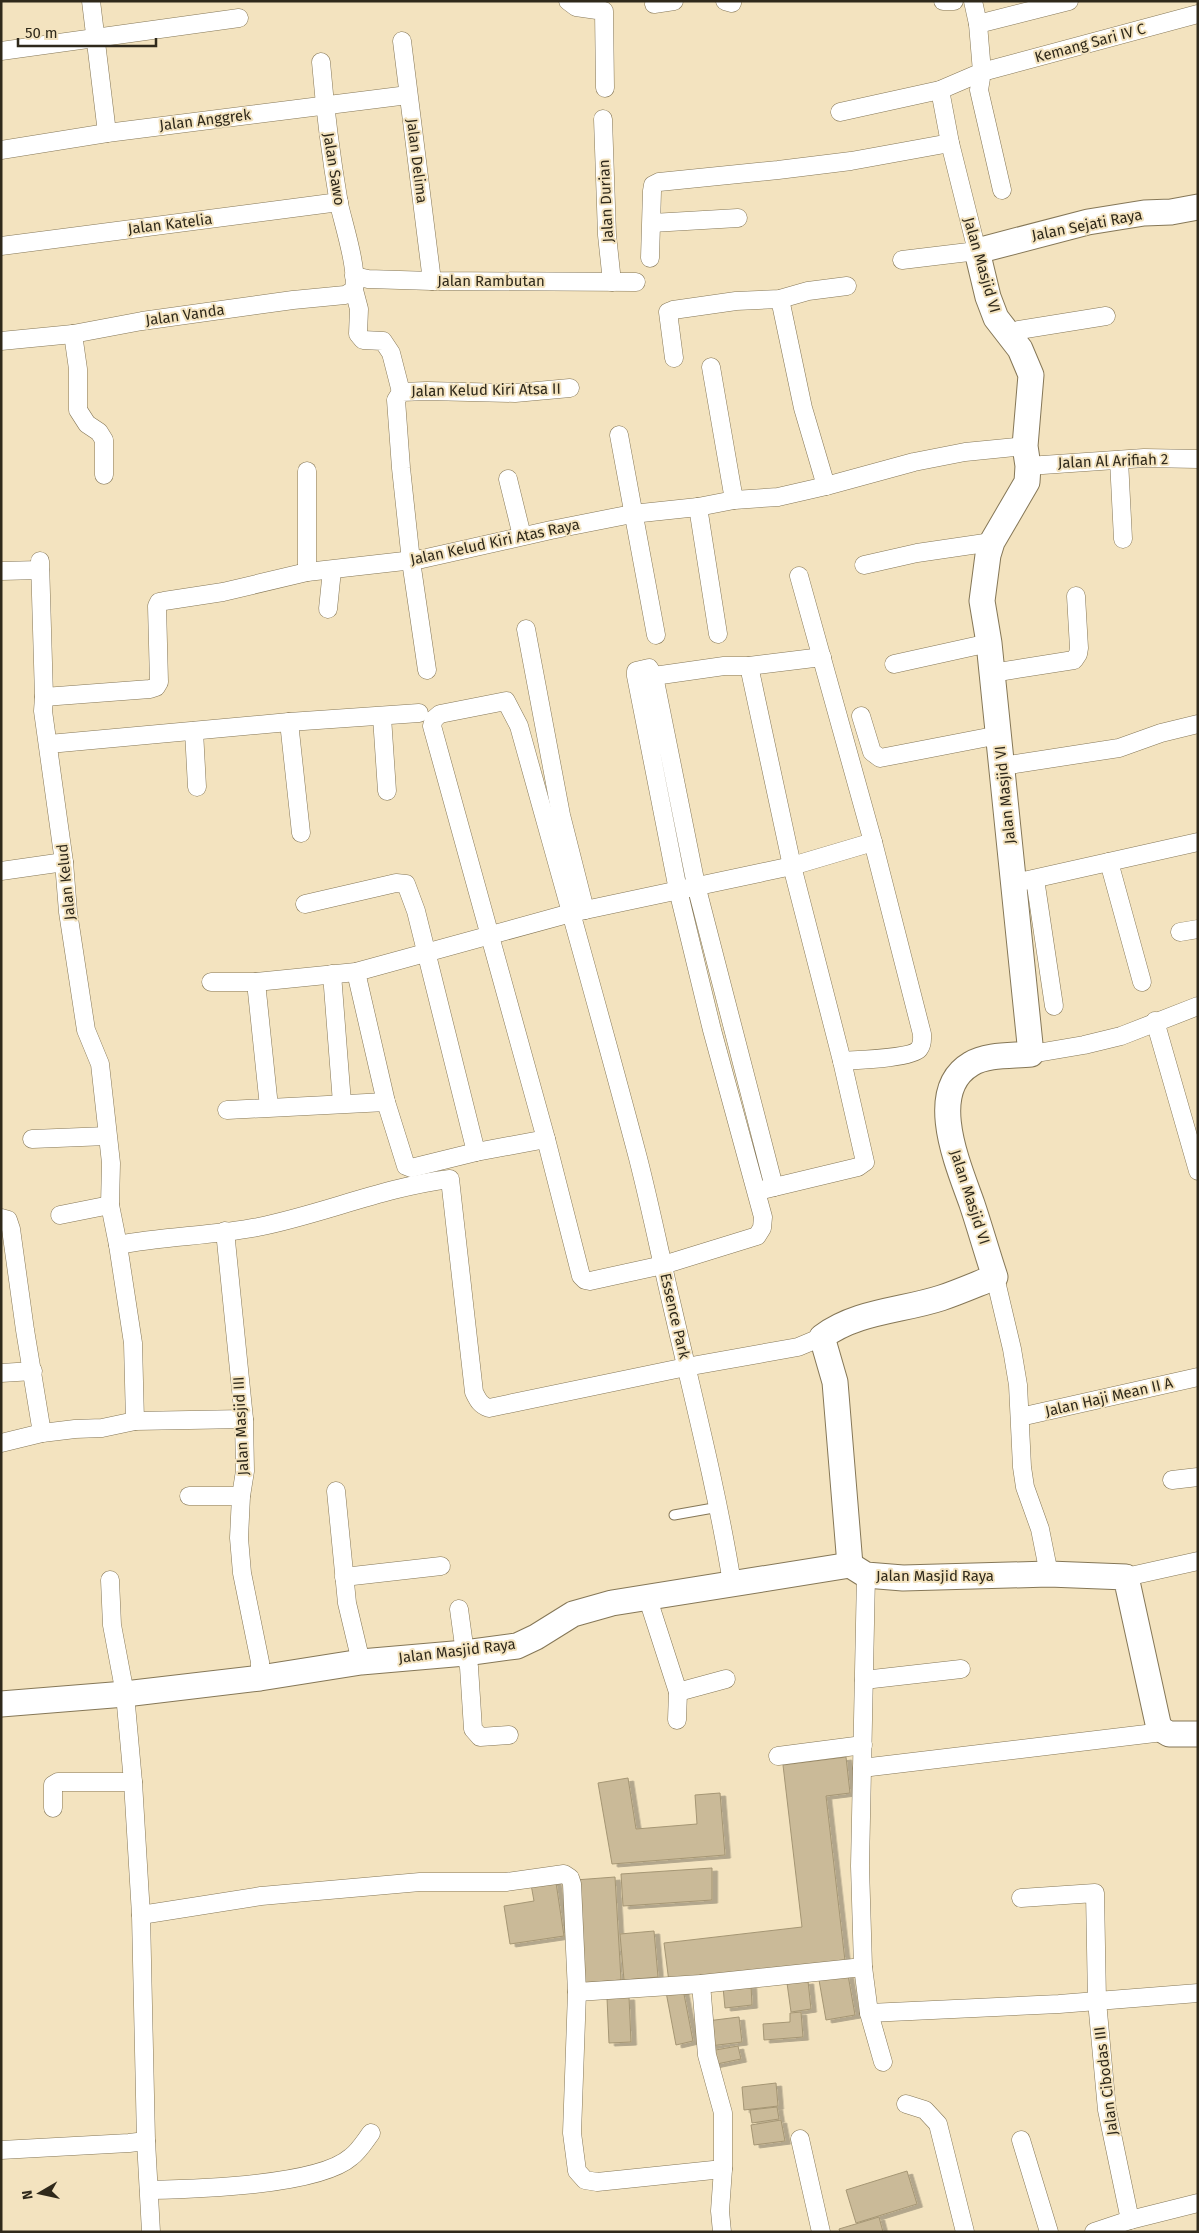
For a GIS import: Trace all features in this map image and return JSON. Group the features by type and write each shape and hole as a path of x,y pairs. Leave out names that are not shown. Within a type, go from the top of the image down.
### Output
{"street":[{"path":"91,1 107,133"},
{"path":"568,1 576,7 604,11 605,88"},
{"path":"654,4 674,1"},
{"path":"943,1 954,1"},
{"path":"973,1 978,24 982,72 979,90 1002,190"},
{"path":"978,24 1069,1"},
{"name":"Kemang Sari IV C","path":"982,72 1198,14"},
{"path":"1,51 239,18"},
{"name":"Jalan Delima","path":"402,41 432,280"},
{"name":"Jalan Sawo","path":"320,62 324,105 354,283"},
{"path":"840,112 940,90 982,72"},
{"name":"Jalan Masjid VI","path":"940,90 950,143 988,297 996,318 1020,349 1031,375 1027,482 992,542 988,556 978,645 992,673 1002,766 1025,881 1031,1054 989,1058 972,1063 958,1076 950,1091 949,1099 950,1130 959,1171 995,1277 1012,1349 1020,1417 1022,1467 1025,1487 1040,1529 1049,1574"},
{"name":"Jalan Anggrek","path":"1,150 107,133 408,94"},
{"name":"Jalan Durian","path":"603,119 607,235 626,282"},
{"path":"650,258 652,191 654,185 659,182 833,163 950,143"},
{"name":"Jalan Katelia","path":"1,246 339,202"},
{"name":"Jalan Sejati Raya","path":"977,251 1088,222 1198,207"},
{"path":"652,223 738,218"},
{"path":"902,260 977,251"},
{"name":"Jalan Rambutan","path":"354,283 368,279 626,282"},
{"name":"Jalan Vanda","path":"1,341 73,334 170,317 345,295 354,283"},
{"name":"Jalan Kelud Kiri Atsa II","path":"354,283 359,309 358,334 363,340 383,341 391,353 401,392 396,400 401,468 411,560 427,670"},
{"path":"674,358 668,312 736,302 780,299 808,291 847,286"},
{"path":"780,299 804,408 826,486"},
{"path":"1009,335 1019,330 1106,316"},
{"path":"73,334 78,369 78,410 87,424 99,432 104,440 104,475"},
{"path":"711,368 734,500"},
{"name":"Jalan Kelud Kiri Atsa II","path":"401,392 427,390 515,393 570,388"},
{"path":"619,435 632,514 656,635"},
{"name":"Jalan Kelud Kiri Atas Raya","path":"44,697 156,687 159,682 159,602 223,592 307,572 411,560 632,514 698,507 734,500 778,497 914,462 965,452 1027,456"},
{"name":"Jalan Al Arifiah 2","path":"1027,456 1119,460 1198,459"},
{"path":"1119,460 1123,539"},
{"path":"307,471 307,572"},
{"path":"508,479 522,536"},
{"path":"698,507 718,634"},
{"path":"864,565 951,547 992,542"},
{"name":"Jalan Kelud","path":"1,571 40,566 43,711 64,862 68,912 86,1030 100,1064 108,1136"},
{"path":"328,609 332,570"},
{"path":"799,576 874,842 922,1041 920,1048 916,1052 884,1058 842,1061"},
{"path":"992,673 1074,660 1079,648 1076,596"},
{"path":"526,629 578,912"},
{"path":"894,664 978,645"},
{"path":"654,676 724,666 749,666 822,657"},
{"path":"749,666 792,866 842,1061 865,1162 858,1167 755,1192"},
{"path":"578,912 519,726 510,706 506,701 500,701 440,714 434,719 432,726 546,1139 581,1276 585,1280 590,1281 663,1265 757,1236 762,1228 763,1217 712,1030 678,890 636,673 638,670 649,668 654,676 696,885 774,1188"},
{"path":"49,744 289,722 419,713"},
{"path":"861,716 872,752 880,758 999,735"},
{"path":"382,717 387,791"},
{"path":"289,722 300,833"},
{"path":"1002,766 1120,748 1161,733 1198,724"},
{"path":"194,731 197,787"},
{"path":"211,982 256,982 356,972 426,954 490,934 696,885 792,866 874,842"},
{"path":"1054,1006 1025,881 1198,842"},
{"path":"1,871 64,862"},
{"path":"1109,862 1142,982"},
{"path":"305,904 403,883 406,884 414,902 476,1152"},
{"name":"Essence Park","path":"578,912 720,1507 732,1583"},
{"path":"1180,932 1198,928"},
{"path":"356,972 386,1102 406,1166 411,1168 476,1152 546,1139"},
{"path":"332,974 342,1103"},
{"path":"256,982 269,1107"},
{"path":"1031,1054 1084,1045 1121,1036 1155,1021 1198,1006"},
{"path":"1155,1021 1198,1172"},
{"path":"227,1110 386,1102"},
{"path":"32,1139 108,1136 112,1162 110,1205 133,1343 135,1421"},
{"path":"118,1245 142,1240 256,1227 316,1214 355,1199 394,1188 450,1179 474,1392 484,1406 489,1408 686,1367 798,1347 822,1338 838,1326 874,1314 941,1298 995,1277"},
{"path":"60,1215 110,1205"},
{"path":"1,1218 8,1220 11,1228 42,1434"},
{"name":"Jalan Masjid III","path":"225,1232 244,1419 245,1471 241,1496 240,1538 242,1573 260,1662 260,1678"},
{"path":"822,1338 835,1382 858,1570 864,1680 860,1866 863,1966 869,2014 883,2062"},
{"path":"1,1373 33,1371"},
{"name":"Jalan Haji Mean II A","path":"1020,1417 1198,1377"},
{"path":"1,1443 75,1428 102,1428 135,1421 244,1419"},
{"path":"1172,1480 1198,1477"},
{"path":"336,1491 344,1577 360,1662"},
{"path":"189,1496 241,1496"},
{"path":"1163,1732 1160,1728 1126,1577 1198,1561"},
{"path":"344,1577 441,1566"},
{"name":"Jalan Masjid Raya","path":"1,1704 125,1694 260,1678 360,1662 465,1653 517,1646 536,1637 572,1614 612,1602 732,1583 858,1570 903,1578 1049,1574 1126,1577"},
{"path":"110,1580 112,1625 125,1694 133,1782 141,1915 146,2140 151,2232"},
{"path":"647,1596 678,1692 677,1720"},
{"path":"459,1609 465,1653 469,1667 473,1729 480,1737 508,1735"},
{"path":"864,1680 961,1669"},
{"path":"678,1692 726,1679"},
{"path":"862,1768 1163,1732 1177,1735 1198,1734"},
{"path":"778,1756 863,1745"},
{"path":"53,1808 53,1785 58,1782 133,1782"},
{"path":"141,1915 261,1896 420,1882 506,1882 564,1874 570,1878 572,1884 577,1992 572,2134 577,2171 585,2180 597,2182 723,2169"},
{"name":"Jalan Cibodas III","path":"1021,1898 1095,1893 1097,2001 1107,2110 1130,2220"},
{"path":"577,1992 700,1984 863,1966"},
{"path":"700,1984 708,2055 723,2113 723,2169 720,2211 722,2232"},
{"path":"869,2014 1097,2001 1198,1993"},
{"path":"906,2104 925,2110 938,2124 965,2232"},
{"path":"149,2190 222,2187 325,2172 351,2158 371,2134"},
{"path":"800,2139 821,2232"},
{"path":"1,2150 129,2143 146,2140"},
{"path":"1021,2140 1049,2232"},
{"path":"1094,2232 1130,2220 1198,2203"}],"lane":[{"path":"674,1515 720,1507"}],"building":[{"path":"846,1757 850,1793 826,1796 845,1961 669,1982 664,1943 802,1927 783,1765"},
{"path":"628,1778 636,1829 697,1824 695,1795 720,1793 725,1855 612,1864 598,1783"},
{"path":"712,1868 712,1900 623,1906 621,1874"},
{"path":"555,1876 564,1936 510,1944 504,1906 534,1901 530,1879"},
{"path":"615,1877 621,1980 582,1983 575,1880"},
{"path":"654,1931 658,1977 624,1980 620,1934"},
{"path":"848,1975 855,2015 826,2020 819,1980"},
{"path":"808,1981 811,2009 791,2012 787,1983"},
{"path":"751,1985 752,2005 725,2008 723,1987"},
{"path":"683,1989 693,2041 676,2045 666,1992"},
{"path":"629,1997 631,2042 609,2043 607,1998"},
{"path":"801,2012 803,2037 764,2040 763,2024 790,2022 790,2013"},
{"path":"739,2017 742,2042 710,2046 707,2021"},
{"path":"738,2046 741,2059 712,2065 710,2051"},
{"path":"776,2083 778,2106 744,2110 742,2087"},
{"path":"777,2107 779,2119 752,2123 750,2110"},
{"path":"781,2120 785,2141 754,2145 751,2125"},
{"path":"907,2171 917,2204 856,2223 846,2190"},
{"path":"879,2217 883,2232 840,2232 839,2229"}]}
